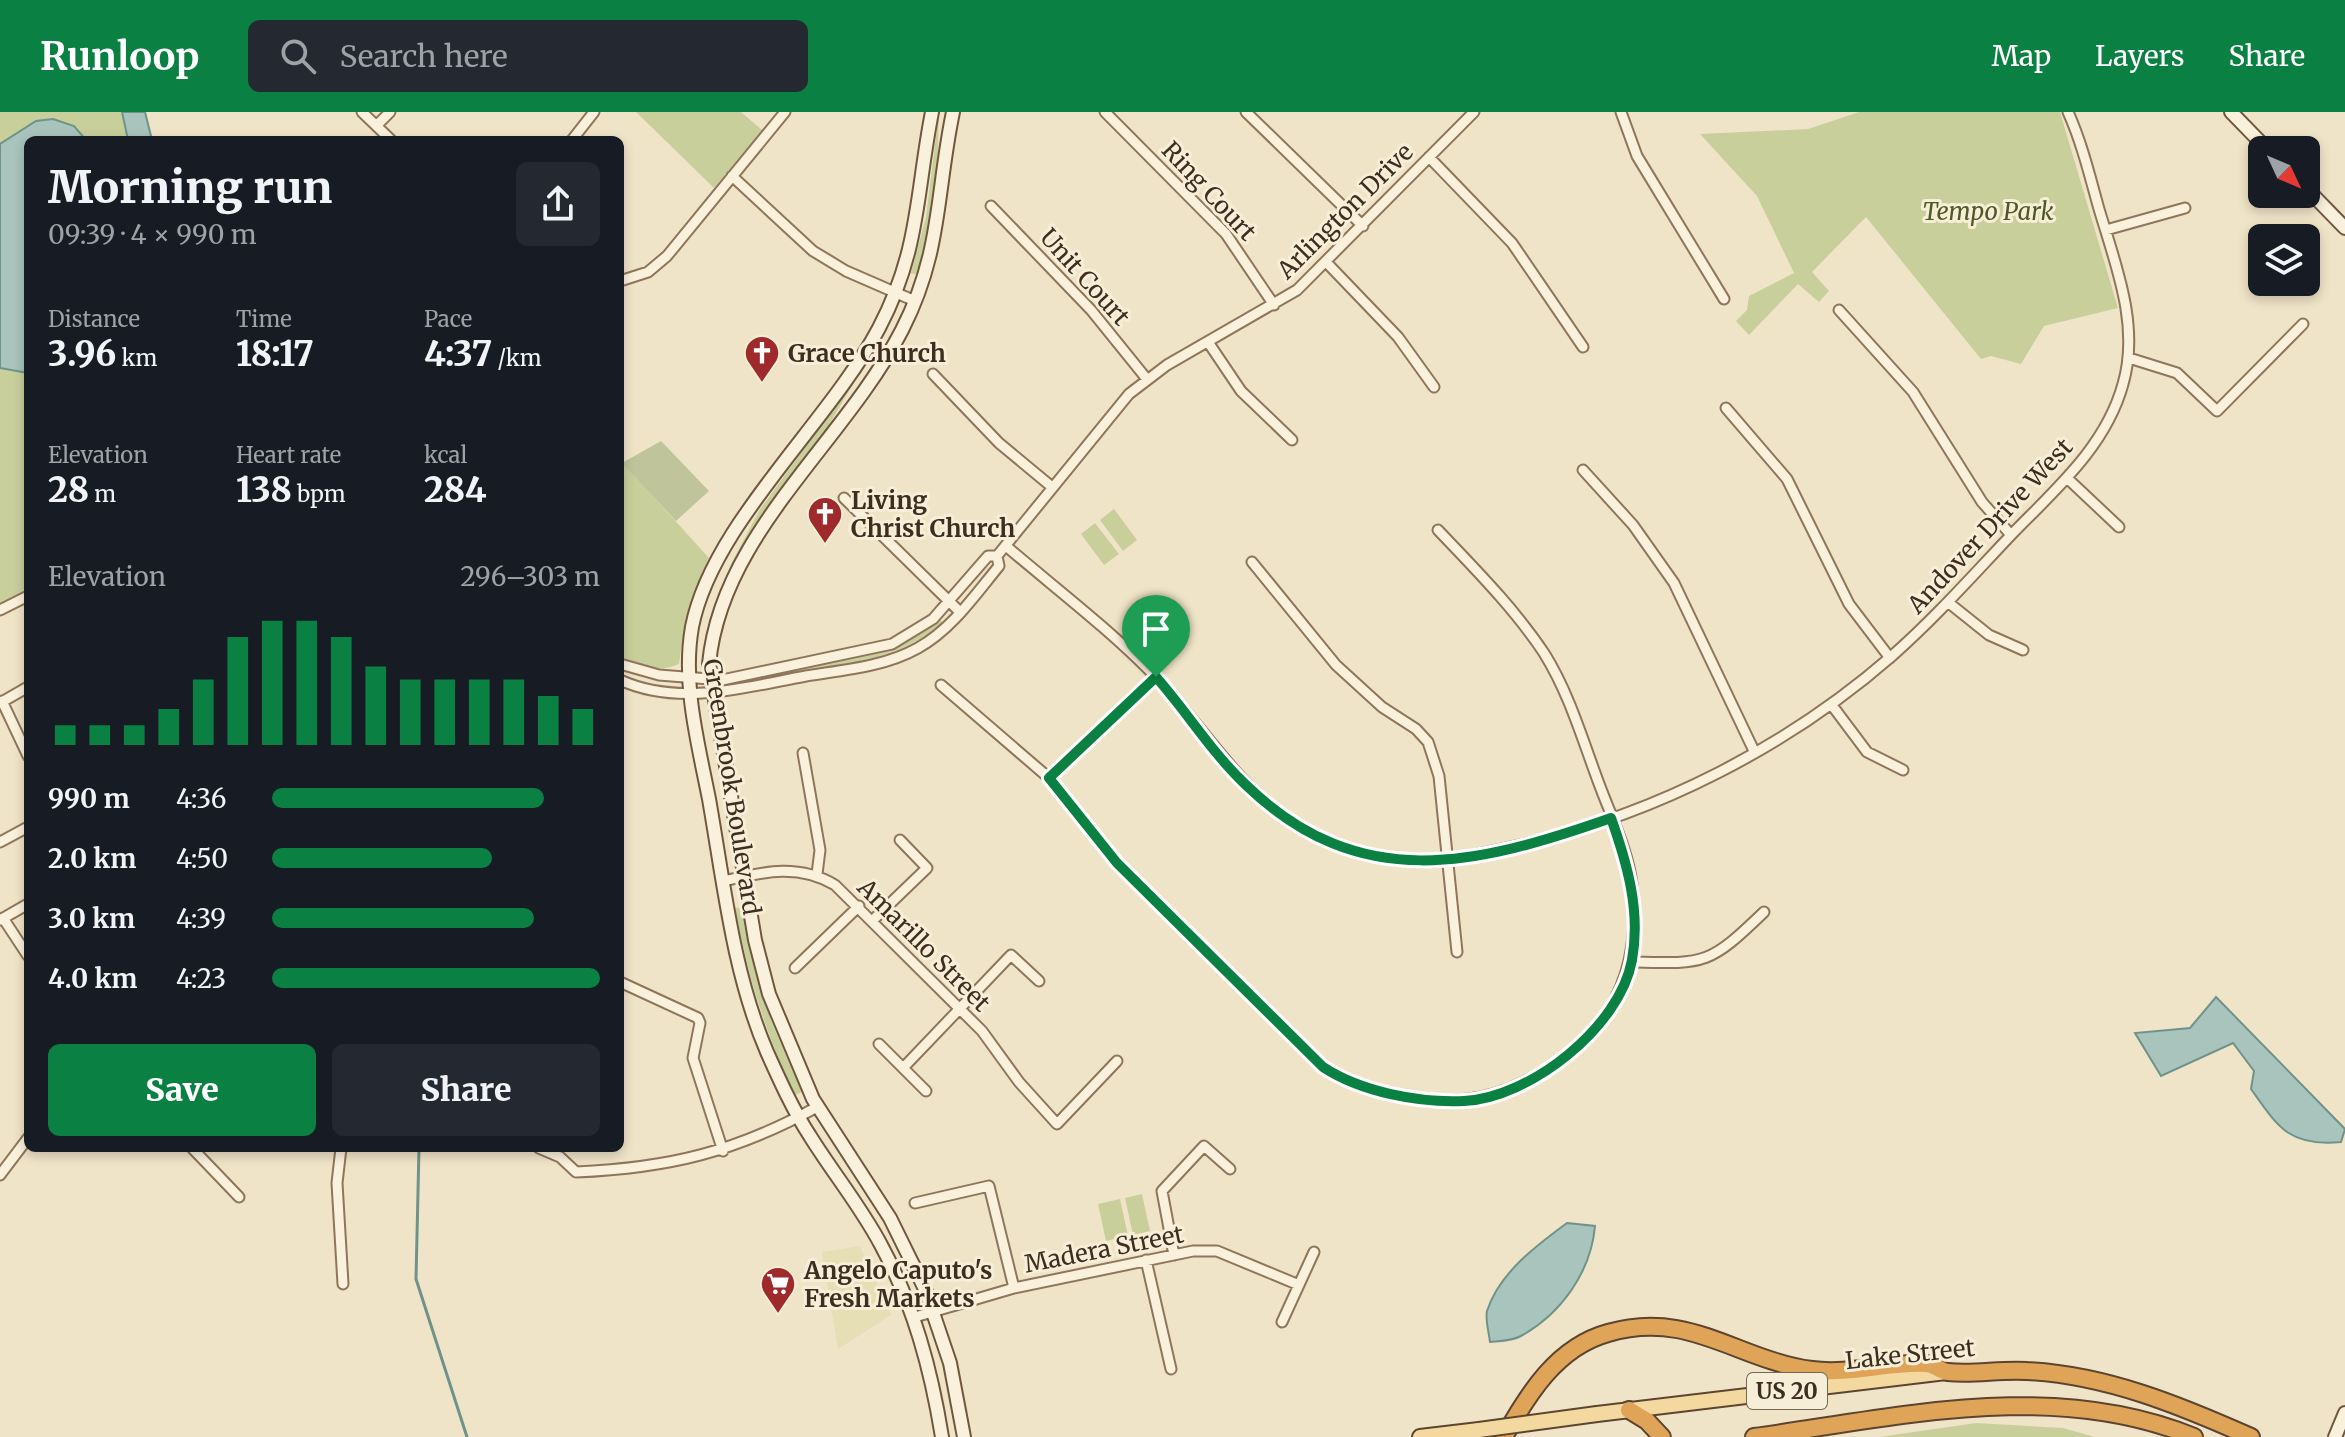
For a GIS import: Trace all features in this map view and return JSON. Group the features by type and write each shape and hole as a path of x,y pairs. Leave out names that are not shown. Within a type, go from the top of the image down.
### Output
{"highway":[{"path":"1504,1437 1528,1394 1558,1362 1604,1334 1634,1326 1698,1331 1811,1370 1842,1371 1929,1364 1946,1372"},
{"name":"Lake Street","path":"1946,1372 2028,1371 2093,1379 2135,1389 2251,1437"},
{"name":"US 20","path":"1754,1437 1964,1408 2011,1405 2061,1406 2112,1414 2194,1437"},
{"path":"1629,1410 1647,1421 1662,1437"}],"main road":[{"name":"Greenbrook Boulevard","path":"932,112 916,233 896,293 863,355 732,537 710,573 692,627 689,678 744,988 766,1049 799,1117 867,1221 915,1317 934,1384 942,1437"},
{"name":"Greenbrook Boulevard","path":"953,112 938,225 915,301 882,365 734,572 714,625 709,679 743,876 769,994 796,1064 817,1107 890,1218 933,1310 950,1363 964,1437"},
{"path":"2231,112 2254,136"},
{"path":"2320,202 2345,228"},
{"name":"Lake Street","path":"1420,1437 1946,1372"},
{"path":"2335,1437 2345,1413"}],"street":[{"path":"362,112 387,136"},
{"path":"377,125 390,112"},
{"path":"575,136 594,112"},
{"path":"624,280 638,277 657,265 785,112"},
{"name":"Ring Court","path":"1105,112 1226,234 1274,305"},
{"path":"1246,112 1363,226"},
{"name":"Arlington Drive","path":"624,665 659,675 722,680 892,644 933,619 988,556 997,556 1006,546 1129,394 1146,378 1274,305 1326,262 1474,112"},
{"path":"1621,112 1637,156 1724,299"},
{"name":"Andover Drive West","path":"1006,546 1156,677 1238,777 1269,805 1306,830 1367,855 1447,862 1539,841 1611,818 1690,786 1755,753 1831,704 1890,658 1949,603 2067,478 2113,412 2129,358 2125,298 2068,112"},
{"path":"1429,157 1512,243 1583,347"},
{"path":"732,176 813,251 915,301"},
{"name":"Unit Court","path":"991,206 1091,310 1146,378"},
{"path":"2106,230 2185,208"},
{"path":"1326,262 1398,337 1434,387"},
{"path":"1839,310 1905,382 1943,436 1982,502 2011,535"},
{"path":"2129,358 2177,373 2217,411 2303,324"},
{"path":"1208,342 1241,391 1292,440"},
{"path":"933,374 999,443 1052,487"},
{"path":"1726,408 1787,479 1849,604 1890,658"},
{"path":"1583,470 1633,525 1674,583 1755,753"},
{"path":"2067,478 2119,527"},
{"path":"844,498 960,612"},
{"path":"941,685 1049,778 1117,863 1314,1060 1352,1082 1399,1094 1465,1101 1526,1081 1565,1057 1588,1037 1614,1002 1632,962 1632,884 1566,694 1545,655 1521,621 1438,530"},
{"name":"Arlington Drive","path":"624,681 691,693 711,693 899,657 931,640 960,612 999,566 997,556"},
{"path":"1252,562 1336,665 1382,707 1416,729 1428,742 1439,776 1457,952"},
{"path":"0,610 24,598"},
{"path":"1949,603 1989,635 2023,650"},
{"path":"1049,778 1156,677"},
{"path":"24,689 1,702 24,748"},
{"path":"1831,704 1867,752 1903,770"},
{"path":"723,881 781,870 817,874 820,850 803,753"},
{"path":"0,842 24,829"},
{"path":"872,921 927,868 900,840"},
{"name":"Amarillo Street","path":"817,874 859,906 959,1008 1057,1124 1117,1061"},
{"path":"24,906 2,919 24,950"},
{"path":"795,968 859,906"},
{"path":"1632,962 1691,964 1705,959 1737,938 1764,912"},
{"path":"903,1068 1011,955 1039,981"},
{"path":"624,984 698,1018 700,1023 693,1058 723,1151"},
{"path":"879,1044 926,1091"},
{"path":"548,1152 560,1157 576,1172 653,1168 723,1151 817,1107"},
{"path":"0,1175 24,1143"},
{"path":"1174,1255 1162,1191 1204,1146 1230,1169"},
{"path":"196,1152 239,1197"},
{"path":"341,1152 337,1183 343,1284"},
{"path":"915,1203 989,1186 1014,1288"},
{"name":"Madera Street","path":"915,1317 1014,1288 1146,1260 1217,1251 1299,1285"},
{"path":"1282,1322 1314,1252"},
{"path":"1146,1260 1171,1369"}],"shaded area":[{"path":"860,1246 891,1315 838,1349 822,1252"}],"green space":[{"path":"0,112 122,112 127,136 24,136 24,592 0,603"},
{"path":"636,112 741,112 762,130 714,188"},
{"path":"939,112 937,184 918,275 911,273 926,217"},
{"name":"Tempo Park","path":"1859,112 2060,112 2118,308 2044,326 2021,364 1991,356 1981,359 1866,217 1812,272 1829,291 1819,302 1798,284 1749,335 1736,321 1747,310 1749,296 1794,273 1757,196 1700,134 1808,129"},
{"path":"861,370 825,432 729,568 759,511"},
{"path":"661,441 709,491 676,521 624,462"},
{"path":"624,464 709,558 685,623 679,664 649,668 624,660"},
{"path":"1114,509 1137,540 1123,551 1100,520"},
{"path":"1095,523 1119,554 1104,565 1081,534"},
{"path":"940,619 943,624 925,636 886,654 782,676 904,642"},
{"path":"742,907 771,1021 802,1092 795,1095 766,1027 745,957 735,908"},
{"path":"1142,1194 1150,1231 1133,1235 1125,1198"},
{"path":"1120,1199 1128,1236 1106,1241 1098,1204"},
{"path":"1976,1423 2063,1428 2095,1437 1879,1437"}],"water":[{"path":"122,112 145,112 151,136 127,136"},
{"path":"53,119 74,126 83,136 24,136 24,372 0,368 0,144 36,121"},
{"path":"2216,997 2345,1129 2341,1142 2309,1141 2287,1132 2278,1124 2251,1089 2254,1071 2233,1043 2161,1076 2135,1033 2190,1028"},
{"path":"1567,1223 1595,1226 1587,1260 1572,1290 1536,1327 1517,1338 1490,1342 1487,1311 1500,1284 1532,1250"}],"waterway":[{"path":"419,1152 416,1279 467,1437"}],"place":[{"name":"Grace Church","path":"762,384"},
{"name":"Living Christ Church","path":"825,545"},
{"name":"Angelo Caputo's Fresh Markets","path":"778,1315"}],"route":[{"path":"1156,677 1217,754 1248,787 1282,815 1341,847 1393,859 1447,862 1539,841 1611,818 1632,884 1632,962 1607,1013 1588,1037 1565,1057 1505,1091 1465,1101 1365,1087 1323,1067 1117,863 1049,778 1156,677"}]}
